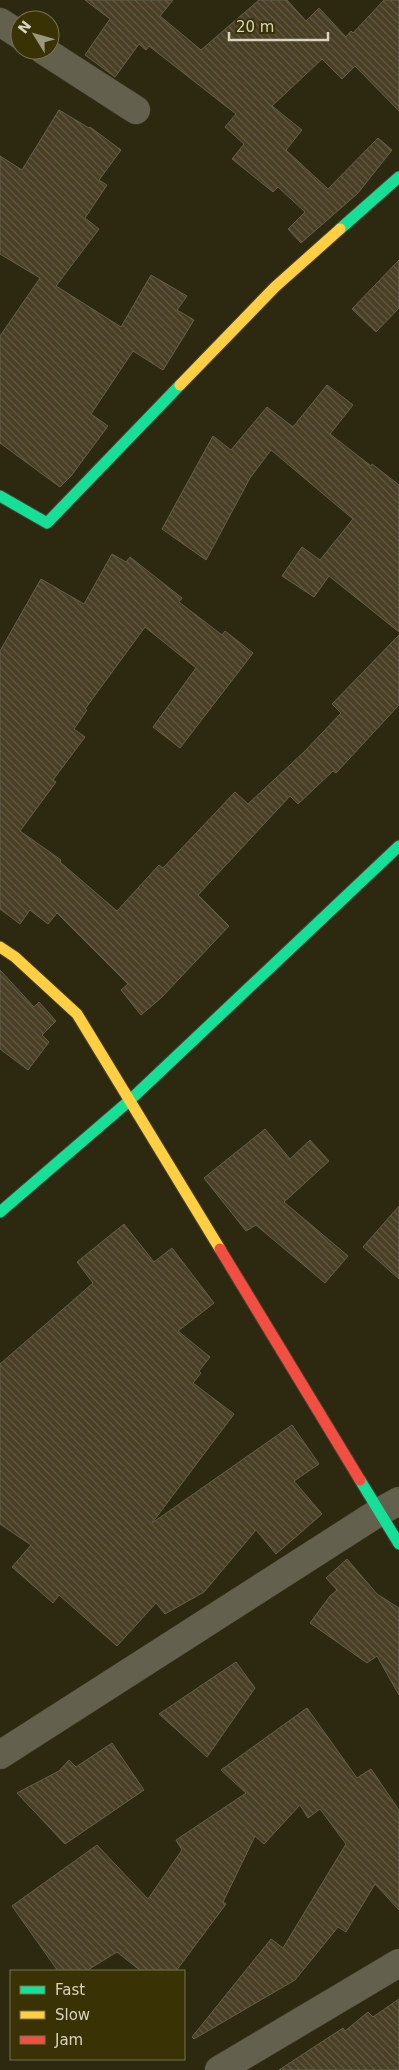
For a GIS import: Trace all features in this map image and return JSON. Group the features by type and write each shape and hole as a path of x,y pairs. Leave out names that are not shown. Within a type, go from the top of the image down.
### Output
{"street":[{"path":"58,60 136,110"},
{"path":"0,496 47,523 275,287 399,177"},
{"path":"0,1212 129,1101 399,846"},
{"path":"0,947 15,958 77,1014 260,1312 389,1506 399,1544"},
{"path":"0,1755 389,1506"},
{"path":"219,2070 399,1963"}],"building":[{"path":"85,0 173,0 160,16 201,50 259,0 287,0 306,21 319,8 346,37 351,31 353,33 384,0 399,0 399,111 355,66 342,79 322,59 272,106 302,130 286,150 328,189 378,138 392,150 358,193 301,243 288,229 305,212 278,187 273,192 232,159 244,144 225,127 236,114 149,46 146,50 139,44 115,77 85,55 110,19"},
{"path":"59,110 90,127 121,150 99,180 107,185 85,218 99,229 56,286 121,327 151,275 187,296 177,310 194,320 163,370 133,351 91,414 108,426 71,476 60,487 0,443 0,336 40,278 0,254 0,156 22,170"},
{"path":"399,260 399,308 376,332 352,309"},
{"path":"327,385 353,405 330,434 399,485 399,632 329,576 314,597 282,576 302,547 320,560 353,519 271,450 250,478 206,560 162,529 213,436 231,450 267,407 293,427"},
{"path":"112,554 126,562 130,557 182,598 179,602 222,635 225,631 253,653 180,748 153,727 196,668 145,627 85,709 87,710 74,729 85,737 53,780 56,782 20,831 61,860 60,862 117,911 159,865 163,868 235,792 248,804 305,751 341,713 332,704 399,635 399,705 336,773 333,771 298,804 290,796 198,895 229,926 161,998 141,1015 121,990 128,984 57,913 48,924 30,910 20,924 0,909 0,651 41,579 84,604"},
{"path":"0,970 34,1007 39,1002 56,1021 42,1035 49,1042 28,1070 0,1049"},
{"path":"265,1129 290,1159 310,1140 329,1161 284,1202 348,1256 325,1283 256,1225 246,1231 204,1178"},
{"path":"399,1206 399,1279 363,1247"},
{"path":"124,1224 154,1262 172,1248 214,1303 178,1331 210,1357 199,1371 201,1373 193,1383 234,1414 152,1523 292,1425 319,1464 294,1481 322,1514 276,1554 256,1530 204,1592 165,1614 156,1603 117,1646 59,1595 53,1603 12,1567 31,1545 0,1524 0,1364 93,1283 77,1262"},
{"path":"347,1559 377,1594 399,1608 399,1695 377,1656 367,1663 310,1623 330,1596 337,1590 326,1578"},
{"path":"236,1662 255,1688 207,1757 159,1714"},
{"path":"307,1708 357,1778 371,1769 399,1810 399,1910 375,1884 346,1932 338,1927 295,1980 194,2039 192,2037 271,1939 283,1948 346,1844 320,1809 308,1818 300,1805 264,1844 255,1836 223,1902 226,1904 177,1970 140,1970 117,1952 88,1970 57,1970 12,1906 97,1845 148,1899 182,1850 176,1840 246,1793 221,1770"},
{"path":"112,1743 144,1790 65,1844 17,1793 59,1771 69,1760 76,1767"},
{"path":"399,1999 399,2070 279,2070 343,2028 345,2031 368,2012 373,2017"}],"traffic: fast":[{"path":"340,229 399,177"},
{"path":"0,496 47,523 180,385"},
{"path":"0,1212 129,1101 399,846"},
{"path":"360,1480 399,1544"}],"traffic: slow":[{"path":"180,385 275,287 340,229"},
{"path":"0,947 15,957 77,1014 220,1249"}],"traffic: jam":[{"path":"220,1249 360,1480"}]}
